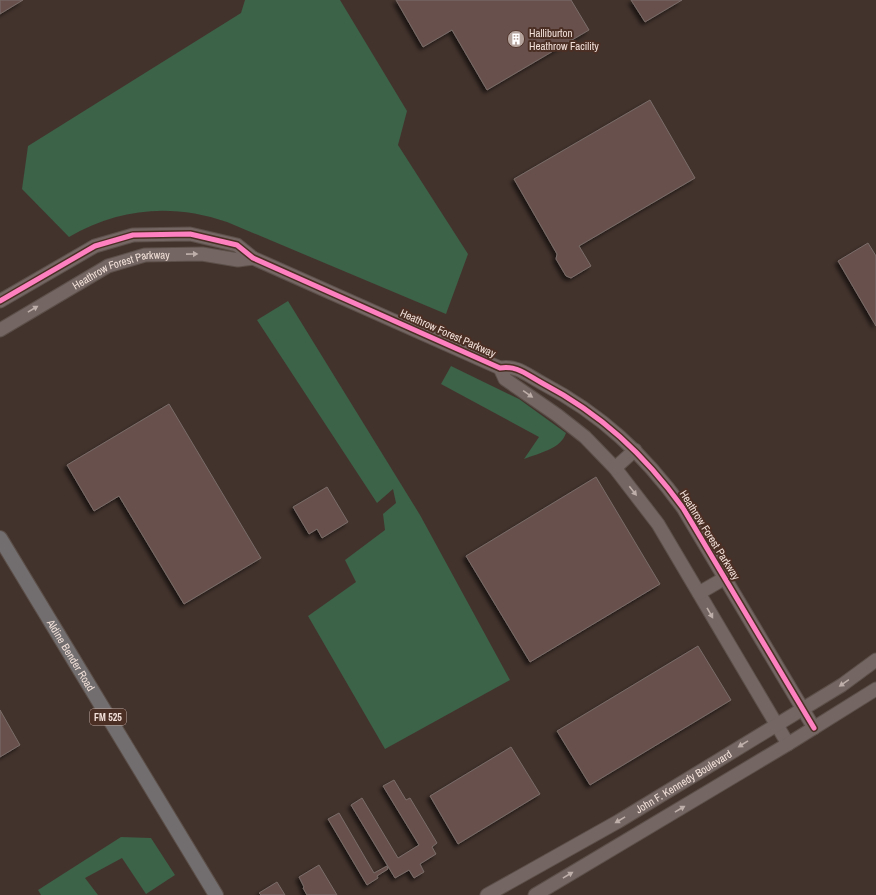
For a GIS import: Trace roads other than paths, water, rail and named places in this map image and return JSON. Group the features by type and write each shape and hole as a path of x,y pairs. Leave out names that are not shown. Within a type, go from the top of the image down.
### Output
{"main road":[{"name":"Aldine Bender Road","path":"0,538 216,895"}],"street":[{"name":"Heathrow Forest Parkway","path":"0,301 95,246 133,235 190,234 237,245 253,258 500,368 511,366 570,397 601,419 635,450 663,480 683,508 814,728"},
{"name":"Heathrow Forest Parkway","path":"0,330 108,266 145,255 202,254 238,260 253,258"},
{"name":"Heathrow Forest Parkway","path":"500,368 505,379 557,415 585,437 615,468 658,524 788,744"},
{"path":"615,468 635,450"},
{"path":"699,593 725,578"},
{"name":"John F. Kennedy Boulevard","path":"487,895 615,823 842,685 876,660"},
{"name":"John F. Kennedy Boulevard","path":"534,895 788,744 876,689"}],"place":[{"name":"Halliburton Heathrow Facility","path":"516,39"}]}
